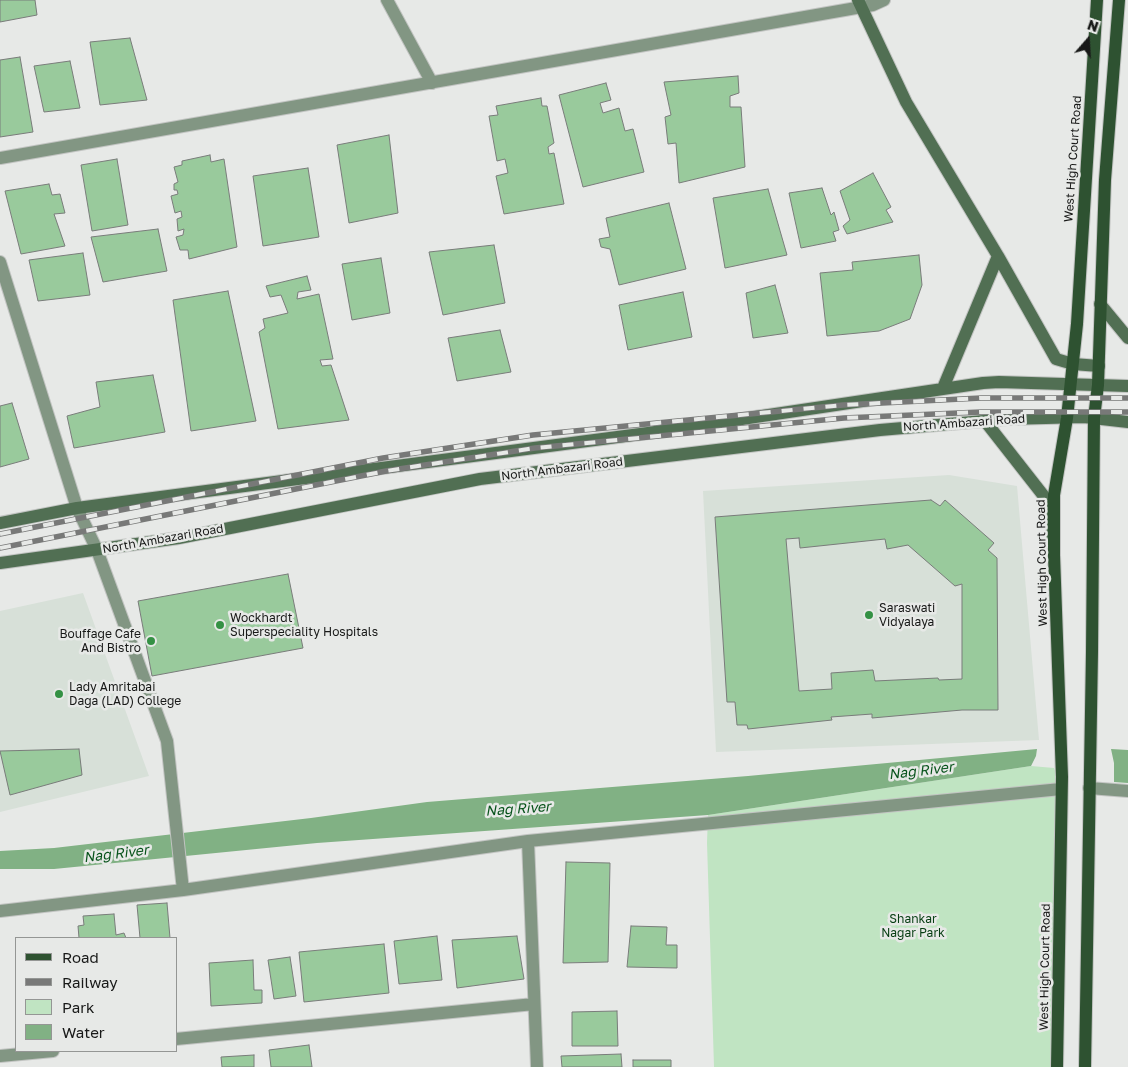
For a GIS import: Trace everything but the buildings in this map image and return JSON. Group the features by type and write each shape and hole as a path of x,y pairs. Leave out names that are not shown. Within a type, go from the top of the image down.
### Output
{"main road":[{"name":"West High Court Road","path":"1057,1067 1061,789 1054,495 1068,418 1077,324 1097,0"},
{"path":"1085,1067 1094,418 1098,385 1105,180 1119,0"},
{"path":"860,4 906,102 998,256 1056,359 1072,364 1098,366"},
{"path":"943,388 998,256"},
{"path":"1100,304 1128,338"},
{"name":"North Ambazari Road","path":"0,523 77,508 648,434 943,388 999,382 1128,386"},
{"name":"North Ambazari Road","path":"0,563 179,538 480,479 870,431 985,421 1068,418 1094,418 1128,422"},
{"path":"985,421 1043,495 1054,555"}],"street":[{"path":"387,0 432,83"},
{"path":"0,158 432,83 860,4 874,5 884,0"},
{"path":"0,262 77,508 97,550 168,741 182,886"},
{"path":"1089,788 1128,791"},
{"path":"0,911 528,841 1061,789"},
{"path":"528,841 537,1067"},
{"path":"178,1039 534,1004"},
{"path":"0,1056 42,1052"}],"shaded area":[{"name":"Saraswati Vidyalaya","path":"949,475 1017,486 1039,740 716,752 703,491"},
{"name":"Lady Amritabai Daga (LAD) College","path":"83,593 149,776 0,812 0,611"}],"green space":[{"name":"Shankar Nagar Park","path":"1031,766 1054,768 1057,777 1052,1067 714,1067 707,843 708,815"}],"water":[{"name":"Nag River","path":"1037,749 1031,766 708,815 317,843 54,869 0,869 0,851 54,848 311,818 427,802 748,776"},
{"path":"1111,749 1128,750 1128,783 1114,782 1114,763"}],"railway":[{"path":"0,534 383,458 533,435 843,405 981,398 1128,398"},
{"path":"0,548 386,471 535,448 844,418 981,412 1128,412"}],"place":[{"name":"Saraswati Vidyalaya","path":"869,615"},
{"name":"Wockhardt Superspeciality Hospitals","path":"220,625"},
{"name":"Bouffage Cafe And Bistro","path":"151,641"},
{"name":"Lady Amritabai Daga (LAD) College","path":"59,694"}]}
